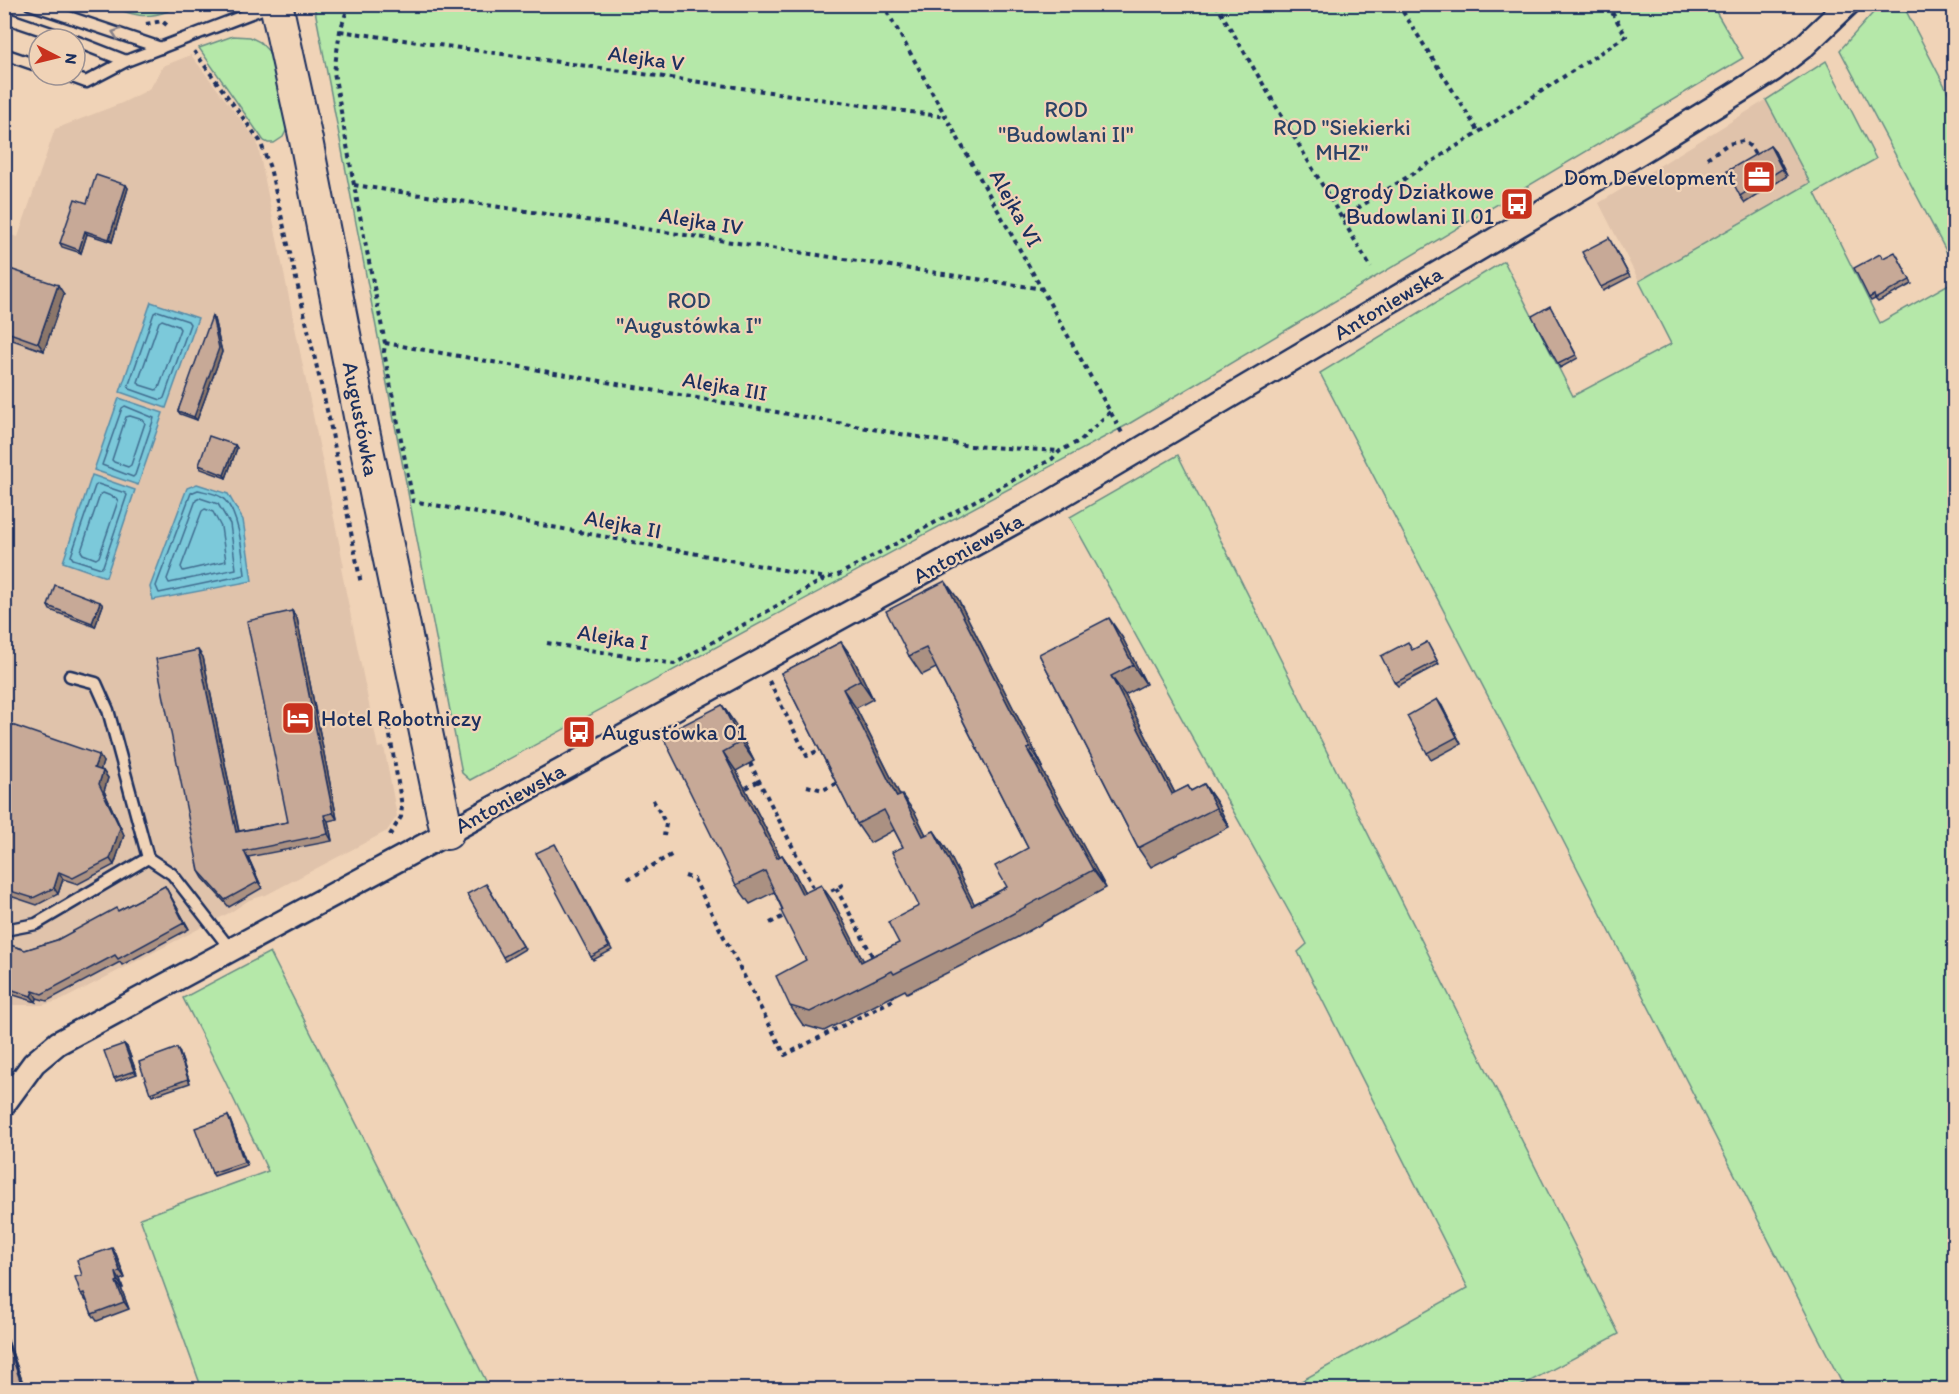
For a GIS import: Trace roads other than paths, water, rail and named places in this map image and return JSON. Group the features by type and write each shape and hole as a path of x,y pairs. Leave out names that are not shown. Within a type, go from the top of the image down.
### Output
{"street":[{"name":"Augustówka","path":"274,4 304,129 360,416 447,833"},
{"name":"Antoniewska","path":"4,1104 34,1063 58,1043 1046,505 1602,176 1773,70 1804,46 1848,4"}],"lane":[{"path":"30,4 161,48"},
{"path":"87,80 126,60 274,4"},
{"path":"4,17 34,27"},
{"path":"87,45 126,60"},
{"path":"4,54 27,62"},
{"path":"70,676 96,683 108,710 148,858 172,874 231,950"},
{"path":"4,927 10,929 36,924 148,858"}],"water":[{"path":"151,302 198,318 166,408 120,392"},
{"path":"119,398 163,413 138,485 94,470"},
{"path":"92,475 135,490 106,577 63,562"},
{"path":"197,484 228,494 243,520 252,581 153,600 150,587 187,488"}],"place":[{"name":"Dom Development","path":"1759,177"},
{"name":"Ogrody Działkowe Budowlani II 01","path":"1517,204"},
{"name":"Hotel Robotniczy","path":"298,718"},
{"name":"Augustówka 01","path":"579,732"}],"park label":[{"name":"ROD \"Budowlani II\"","path":"1066,122"},
{"name":"ROD \"Siekierki MHZ\"","path":"1342,140"},
{"name":"ROD \"Augustówka I\"","path":"689,312"}]}
